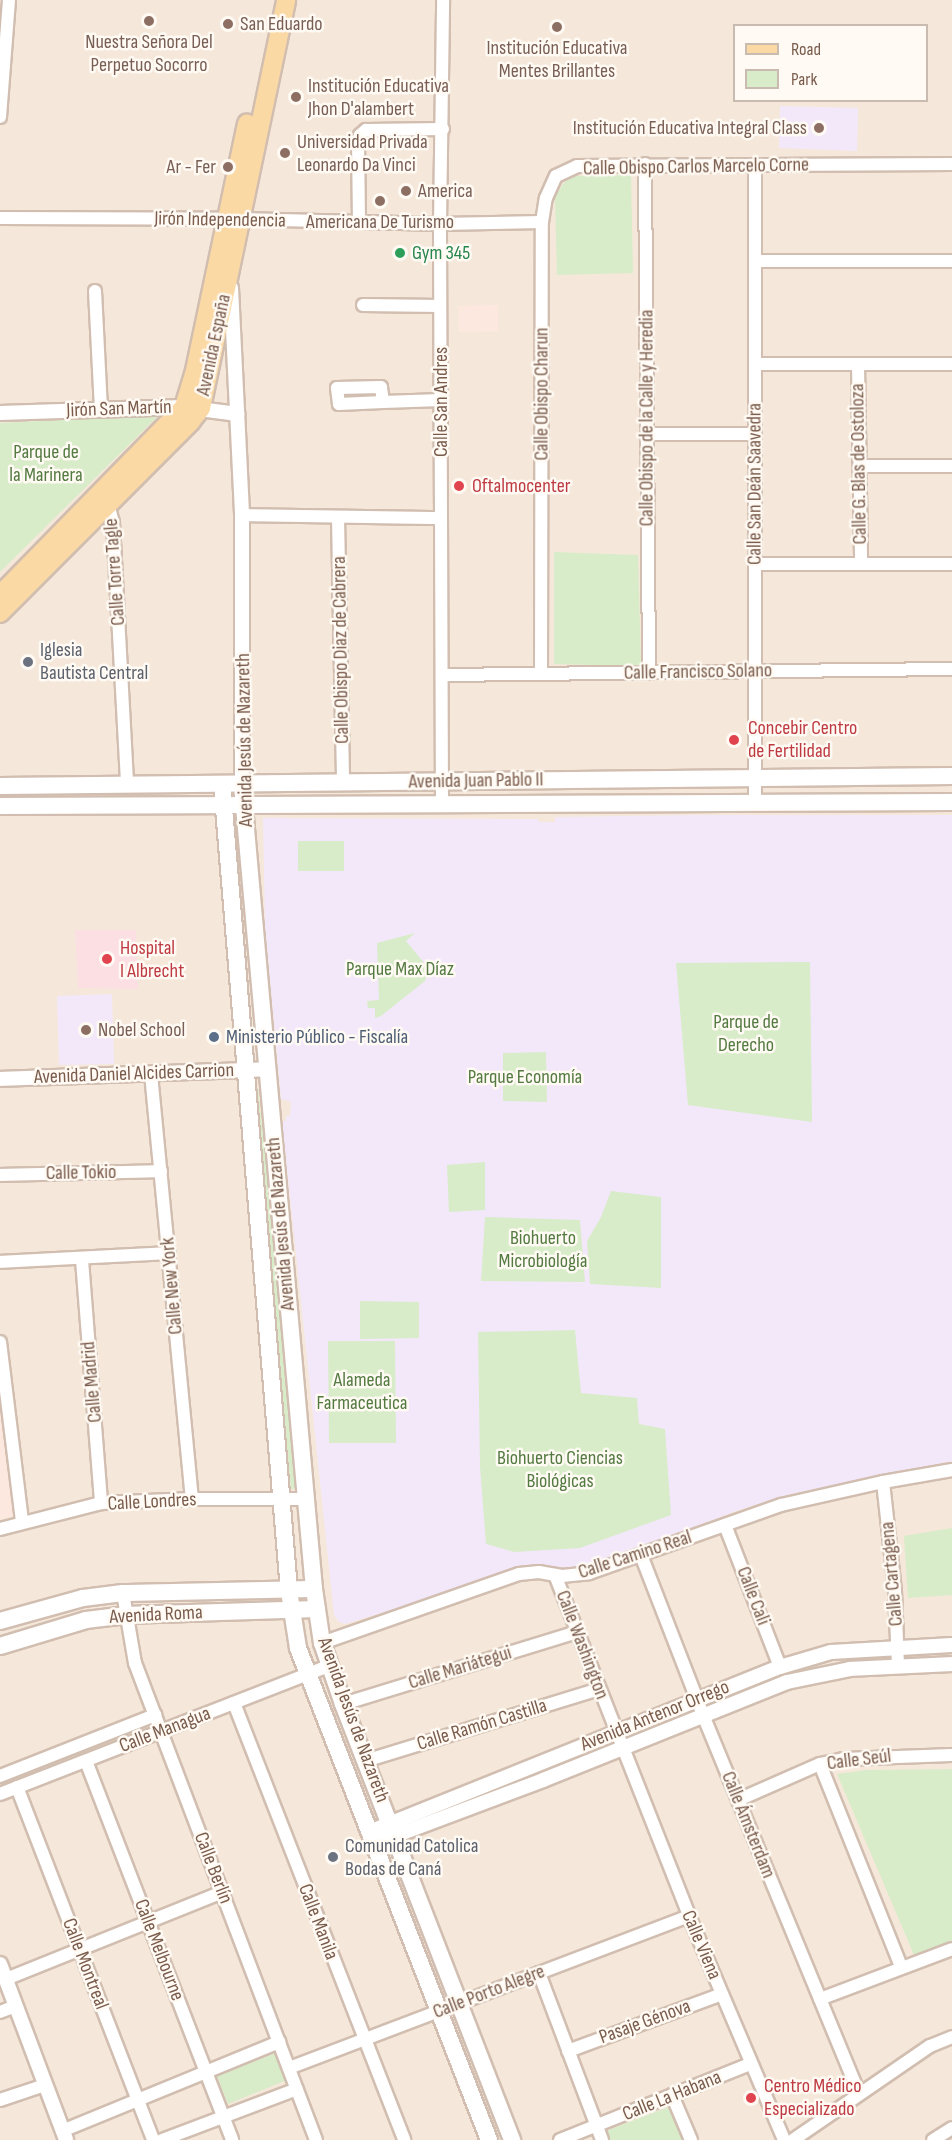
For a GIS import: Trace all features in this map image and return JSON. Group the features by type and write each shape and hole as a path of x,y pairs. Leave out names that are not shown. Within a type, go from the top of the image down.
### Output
{"main road":[{"name":"Avenida España","path":"0,595 174,420 192,407 230,273 233,219 274,0"},
{"name":"Avenida España","path":"0,613 192,422 194,375 286,0"},
{"name":"Avenida Juan Pablo II","path":"8,786 952,776"},
{"name":"Avenida Jesús de Nazareth","path":"222,784 291,1610 298,1648 489,2140"},
{"name":"Avenida Jesús de Nazareth","path":"242,784 314,1589 322,1643 343,1704 512,2140"},
{"path":"8,786 8,806"},
{"name":"Avenida Juan Pablo II","path":"8,806 952,802"},
{"name":"Avenida Roma","path":"0,1621 83,1598 123,1593 314,1589"},
{"name":"Avenida Roma","path":"0,1646 86,1620 125,1615 317,1609"},
{"path":"392,1891 413,1883"}],"street":[{"path":"0,117 9,0"},
{"name":"Calle San Andres","path":"442,804 440,224 443,0"},
{"path":"359,222 358,142 360,135 366,130 442,129"},
{"name":"Calle Obispo Carlos Marcelo Corne","path":"543,222 546,198 556,176 577,166 645,164 952,165"},
{"name":"Calle Obispo de la Calle y Heredia","path":"645,164 649,673"},
{"name":"Calle San Deán Saavedra","path":"755,165 755,803"},
{"name":"Jirón Independencia","path":"0,219 233,219 440,224"},
{"path":"440,224 543,222"},
{"name":"Calle Obispo Charun","path":"541,674 543,222"},
{"path":"755,261 952,261"},
{"name":"Avenida Jesús de Nazareth","path":"230,273 243,515 242,784"},
{"path":"95,291 101,409"},
{"path":"363,305 440,306"},
{"path":"755,364 952,364"},
{"name":"Calle G. Blas de Ostoloza","path":"858,364 861,564"},
{"path":"383,402 441,400"},
{"name":"Jirón San Martín","path":"0,413 192,407 238,414"},
{"path":"647,434 755,434"},
{"path":"859,466 952,466"},
{"name":"Calle Torre Tagle","path":"108,504 112,523 127,785"},
{"path":"243,515 441,518"},
{"name":"Calle Obispo Diaz de Cabrera","path":"338,517 344,783"},
{"path":"755,564 952,564"},
{"name":"Calle Francisco Solano","path":"443,675 952,669"},
{"name":"Avenida Daniel Alcides Carrion","path":"0,1079 267,1069"},
{"name":"Calle New York","path":"151,1074 192,1499"},
{"name":"Calle Tokio","path":"0,1175 161,1171"},
{"path":"0,1263 82,1260 169,1253"},
{"name":"Calle Madrid","path":"82,1260 101,1503"},
{"path":"0,1342 22,1522"},
{"name":"Calle Camino Real","path":"322,1643 519,1574 539,1572 555,1575 589,1574 781,1505 883,1482 952,1470"},
{"name":"Calle Cartagena","path":"883,1482 895,1592 898,1667"},
{"name":"Calle Londres","path":"0,1529 101,1503 192,1499 307,1499"},
{"name":"Calle Cali","path":"725,1525 780,1666"},
{"name":"Calle Ámsterdam","path":"641,1555 703,1715 859,2093"},
{"name":"Calle Washington","path":"555,1575 623,1748"},
{"name":"Calle Berlín","path":"123,1593 135,1663 316,2140"},
{"name":"Calle Mariátegui","path":"343,1704 577,1632"},
{"name":"Avenida Antenor Orrego","path":"393,1830 538,1764 780,1666 831,1652 952,1645"},
{"name":"Avenida Antenor Orrego","path":"371,1838 543,1780 787,1682 850,1669 952,1664"},
{"name":"Calle Managua","path":"0,1794 329,1666"},
{"name":"Calle Ramón Castilla","path":"365,1761 600,1689"},
{"name":"Calle Manila","path":"234,1703 363,2040 404,2140"},
{"name":"Calle Managua","path":"0,1776 155,1715"},
{"name":"Calle Viena","path":"623,1748 689,1916 784,2140"},
{"name":"Calle Seúl","path":"738,1800 820,1764 869,1756 952,1755"},
{"name":"Calle Melbourne","path":"86,1761 232,2140"},
{"path":"538,1764 543,1780"},
{"path":"820,1764 901,1967"},
{"name":"Calle Montreal","path":"17,1787 153,2140"},
{"path":"6,1979 222,1892"},
{"name":"Calle Porto Alegre","path":"289,2068 689,1916"},
{"path":"820,1999 952,1949"},
{"path":"0,1964 64,2136 137,2101 279,2042"},
{"path":"539,1973 602,2140"},
{"name":"Pasaje Génova","path":"568,2051 722,1994"},
{"path":"0,2012 16,2006"},
{"path":"793,2140 930,2046 952,2037"},
{"name":"Calle La Habana","path":"560,2140 750,2064"},
{"path":"0,2100 45,2085"},
{"path":"162,2140 297,2089"},
{"path":"672,2095 691,2140"},
{"path":"933,2140 952,2128"}],"shaded area":[{"path":"0,0 952,0 952,2140 0,2140"},
{"name":"Institución Educativa Integral Class","path":"780,106 858,108 857,151 779,148"},
{"path":"498,305 498,331 459,332 458,306"},
{"path":"952,815 952,1461 791,1494 736,1511 577,1572 530,1568 345,1624 339,1622 334,1615 282,1121 286,1121 286,1116 290,1116 291,1102 281,1099 265,925 263,818 538,819 539,822 555,822 555,817"},
{"name":"Hospital I Albrecht","path":"75,930 136,930 138,989 78,988"},
{"name":"Nobel School","path":"112,994 114,1064 59,1065 57,996"},
{"path":"0,1401 15,1515 0,1520"}],"green space":[{"path":"631,175 633,273 557,275 555,197 563,184 571,176"},
{"name":"Parque de la Marinera","path":"159,415 0,572 0,423"},
{"path":"554,552 638,555 641,666 554,664"},
{"path":"298,841 344,841 344,871 298,871"},
{"name":"Parque Max Díaz","path":"415,933 406,941 429,969 425,981 381,1016 375,1018 375,1008 368,1008 367,1001 379,1000 377,943"},
{"name":"Parque de Derecho","path":"810,962 812,1122 688,1105 676,963"},
{"name":"Parque Economía","path":"546,1052 547,1102 503,1101 503,1053"},
{"path":"249,1088 258,1088 301,1488 291,1489"},
{"path":"485,1162 485,1210 449,1212 447,1165"},
{"path":"611,1191 661,1197 661,1288 590,1284 587,1241 601,1217"},
{"name":"Biohuerto Microbiología","path":"485,1217 580,1220 585,1282 481,1281"},
{"path":"360,1301 419,1302 419,1338 360,1339"},
{"name":"Biohuerto Ciencias Biológicas","path":"575,1330 581,1393 637,1398 639,1424 665,1429 671,1515 580,1548 514,1552 486,1544 480,1467 478,1332"},
{"name":"Alameda Farmaceutica","path":"328,1341 395,1341 396,1443 329,1443"},
{"path":"952,1528 952,1595 908,1598 904,1536"},
{"path":"952,1769 952,1942 914,1955 837,1774 867,1770"},
{"path":"276,2053 287,2080 228,2104 217,2076"},
{"path":"671,2106 685,2140 609,2140 606,2131"}],"place":[{"name":"Nuestra Señora Del Perpetuo Socorro","path":"149,21"},
{"name":"San Eduardo","path":"228,24"},
{"name":"Institución Educativa Mentes Brillantes","path":"557,27"},
{"name":"Institución Educativa Jhon D'alambert","path":"296,97"},
{"name":"Institución Educativa Integral Class","path":"819,128"},
{"name":"Universidad Privada Leonardo Da Vinci","path":"285,153"},
{"name":"Ar - Fer","path":"228,167"},
{"name":"America","path":"406,191"},
{"name":"Americana De Turismo","path":"380,201"},
{"name":"Gym 345","path":"400,253"},
{"name":"Oftalmocenter","path":"459,486"},
{"name":"Iglesia Bautista Central","path":"28,662"},
{"name":"Concebir Centro de Fertilidad","path":"734,740"},
{"name":"Hospital I Albrecht","path":"107,959"},
{"name":"Nobel School","path":"86,1030"},
{"name":"Ministerio Público - Fiscalía","path":"214,1037"},
{"name":"Comunidad Catolica Bodas de Caná","path":"333,1857"},
{"name":"Centro Médico Especializado","path":"751,2098"}]}
